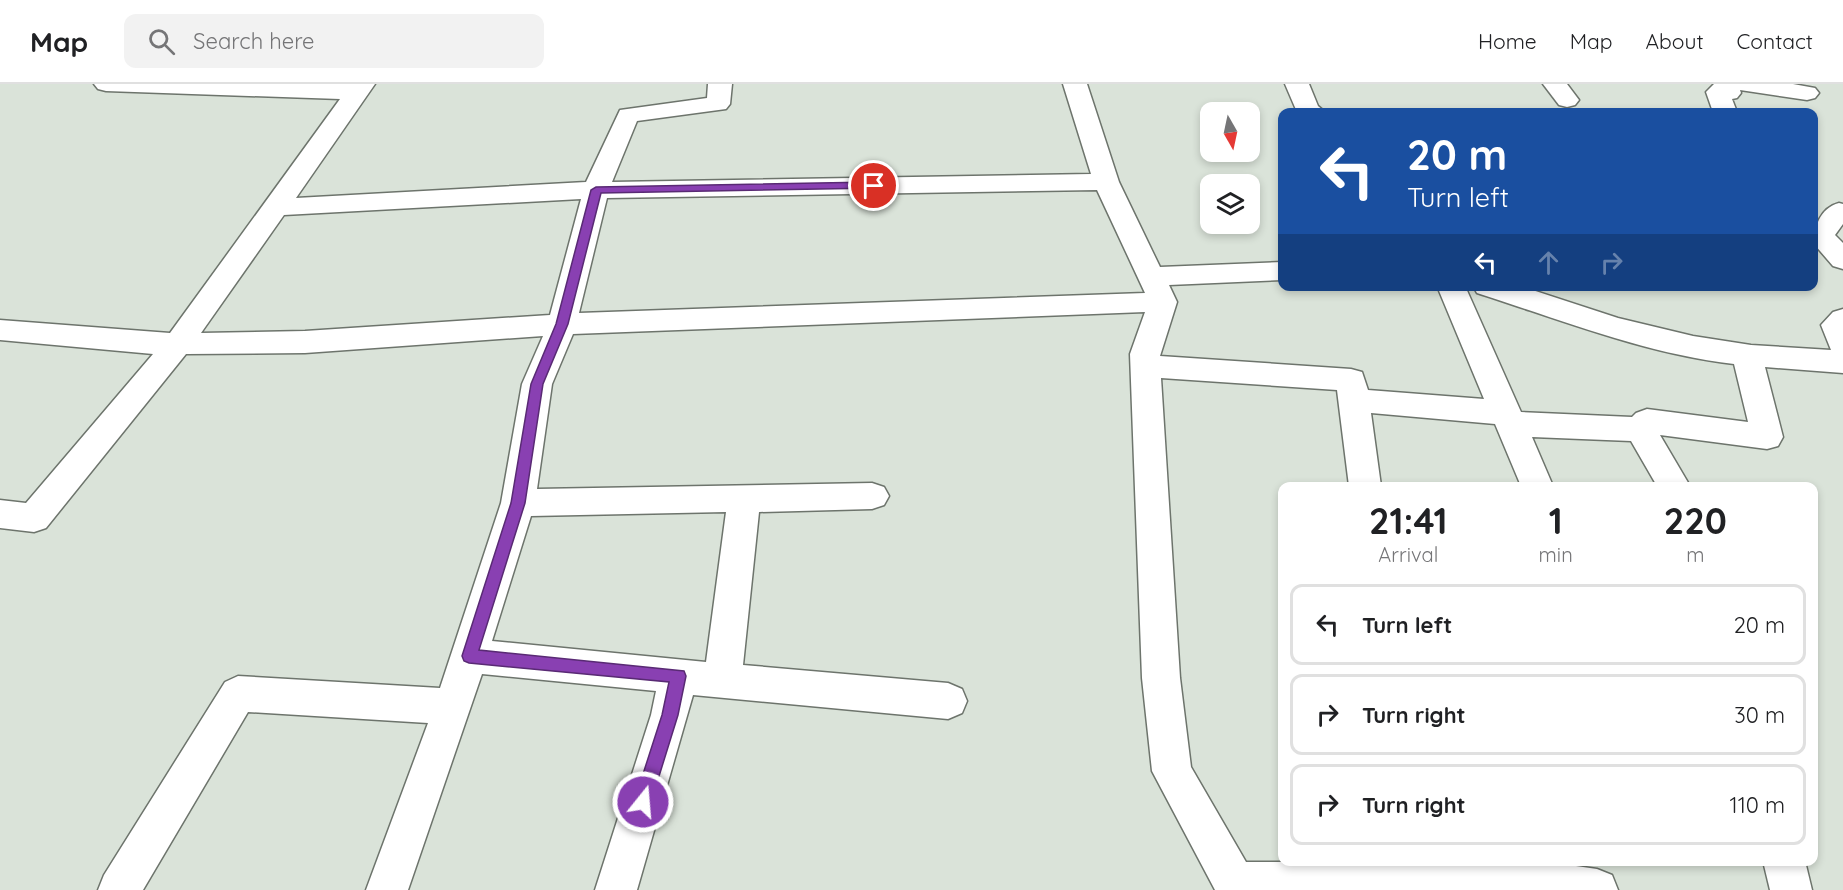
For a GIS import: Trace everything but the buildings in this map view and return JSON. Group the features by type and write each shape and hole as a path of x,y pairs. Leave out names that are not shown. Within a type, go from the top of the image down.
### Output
{"street":[{"path":"106,84 360,88"},
{"path":"387,890 453,707 518,503 537,384 562,324 596,190 628,115 718,104 720,84"},
{"path":"1075,84 1106,182 1157,289 1145,354 1161,678 1172,771 1237,887 1389,870 1488,876 1597,890"},
{"path":"1297,84 1307,108"},
{"path":"1724,108 1718,92 1729,93 1726,84"},
{"path":"1744,84 1808,97"},
{"path":"0,514 34,518 178,344 360,88"},
{"path":"275,207 596,190 1106,182"},
{"path":"1818,234 1839,211"},
{"path":"1818,236 1843,260"},
{"path":"0,330 178,344 305,342 562,324 1157,289 1185,277 1240,271 1278,271"},
{"path":"1453,291 1535,482"},
{"path":"1502,291 1575,315 1694,347 1843,362"},
{"path":"1569,291 1575,315"},
{"path":"1843,318 1836,325 1843,346"},
{"path":"1640,429 1647,421 1767,437 1747,354"},
{"path":"1146,366 1351,380 1365,482"},
{"path":"1355,400 1508,418 1640,429"},
{"path":"1640,429 1672,482"},
{"path":"518,503 872,496"},
{"path":"722,682 744,499"},
{"path":"469,656 722,682 948,701"},
{"path":"616,890 670,715 678,676"},
{"path":"119,890 238,694 453,707"},
{"path":"1785,866 1791,890"}],"route":[{"path":"643,802 670,715 678,676 469,656 518,503 537,384 562,324 596,190 874,186"}]}
